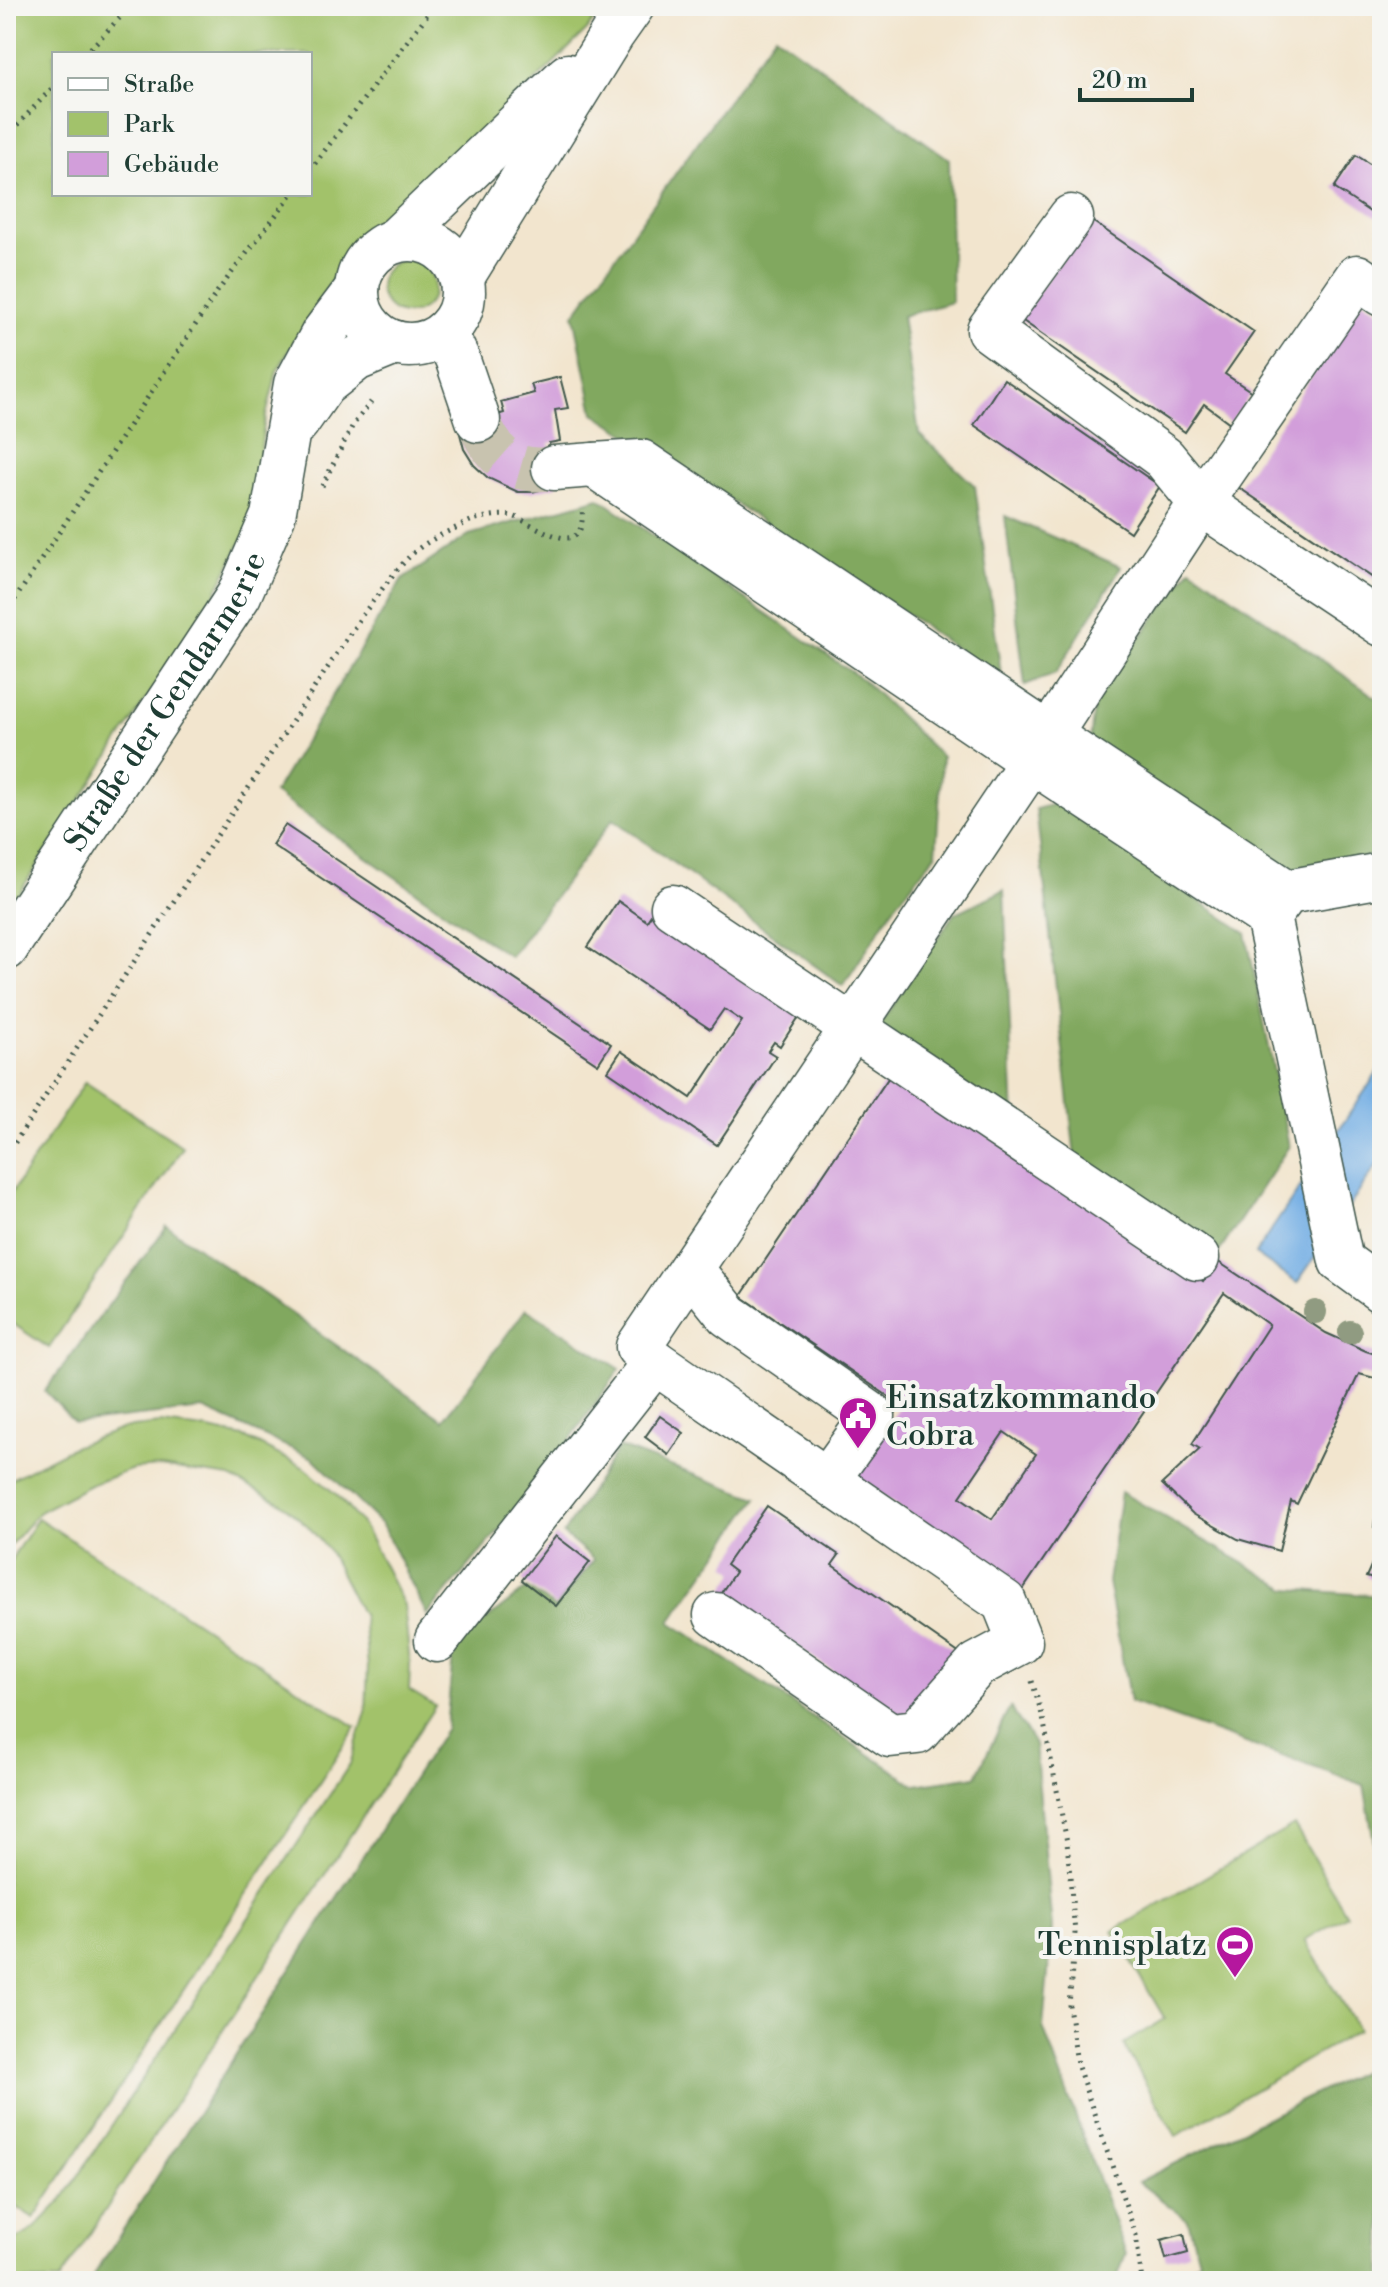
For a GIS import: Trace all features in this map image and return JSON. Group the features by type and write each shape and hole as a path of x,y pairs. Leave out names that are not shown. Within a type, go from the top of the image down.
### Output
{"street":[{"path":"396,240 434,243 446,252 462,277 464,291 456,321 445,333 410,346 395,343 365,323 357,300 357,289 368,259 378,249 396,240 623,20"},
{"path":"462,277 623,20"},
{"path":"1071,217 989,330 1164,458 1201,503 1382,624"},
{"path":"716,1615 890,1735 917,1732 977,1665 1020,1642 1004,1602 655,1362 638,1347 1201,503 1357,277 1382,294"},
{"name":"Straße der Gendarmerie","path":"6,948 239,595 273,516 296,384 323,334 357,289"},
{"path":"445,333 478,420"},
{"name":"Straße der Gendarmerie","path":"287,437 323,385 356,359 395,343"},
{"path":"575,467 641,462 1040,748 1278,905 1341,1261 1382,1291"},
{"path":"1278,905 1382,875"},
{"path":"673,907 1197,1258"},
{"path":"691,1269 728,1315 873,1416 827,1480"},
{"path":"437,1640 655,1362"}],"path":[{"path":"87,52 131,6"},
{"path":"312,167 434,6"},
{"path":"6,137 52,88"},
{"path":"6,613 217,292 290,196"},
{"path":"318,494 353,425 372,400"},
{"path":"6,1156 363,614 412,554 441,535 477,518 509,515 560,538 578,533 584,524 575,467"},
{"path":"1020,1642 1043,1718 1067,1842 1075,1933 1069,2005 1077,2064 1136,2235 1142,2281"}],"green space":[{"path":"6,6 604,6 587,30 403,211 350,250 277,371 264,424 252,521 214,596 6,913"},
{"path":"775,35 949,159 952,302 902,316 919,434 975,486 1002,681 908,615 594,413 574,315"},
{"path":"407,260 418,262 426,268 432,276 432,298 426,306 418,312 407,314 396,312 388,306 382,298 380,287 382,276 388,268 396,262"},
{"path":"599,498 863,680 942,757 936,854 894,907 843,986 613,819 510,957 274,793 402,580 469,535"},
{"path":"1005,516 1121,567 1056,673 1025,685"},
{"path":"1191,568 1382,702 1382,854 1287,872 1090,741 1095,699"},
{"path":"1058,803 1246,933 1289,1146 1217,1255 1075,1157 1036,809"},
{"path":"1004,890 1014,1119 878,1027 954,914"},
{"path":"85,1082 183,1147 49,1348 6,1319 6,1201"},
{"path":"167,1226 443,1420 526,1309 620,1369 537,1486 427,1615 382,1525 313,1458 203,1409 75,1423 45,1391"},
{"path":"161,1424 244,1437 303,1467 338,1496 364,1527 404,1605 410,1665 409,1690 435,1706 59,2281 6,2281 6,2246 34,2229 63,2199 350,1764 366,1712 368,1666 363,1617 329,1551 308,1526 280,1502 230,1477 161,1467 133,1469 90,1485 39,1512 6,1550 6,1485 13,1478 73,1447 124,1428"},
{"path":"619,1447 757,1498 670,1622 915,1785 976,1776 1010,1707 1035,1744 1052,1928 1043,2027 1126,2254 1116,2281 90,2281 446,1728 454,1645 527,1588 555,1608 594,1560 563,1534"},
{"path":"1121,1492 1288,1589 1382,1596 1382,1887 1364,1785 1130,1702 1108,1582"},
{"path":"38,1518 356,1727 34,2218 6,2200 6,1567"},
{"name":"Tennisplatz","path":"1294,1825 1347,1915 1305,1940 1358,2030 1176,2136 1123,2044 1165,2019 1113,1931"},
{"path":"1382,1955 1382,2281 1178,2281 1199,2260 1188,2220 1138,2182 1364,2070"}],"water":[{"path":"1382,1066 1382,1158 1342,1217 1329,1144"},
{"path":"1303,1183 1317,1254 1297,1283 1255,1254"}],"building":[{"path":"1356,155 1376,168 1382,159 1382,220 1334,188"},
{"path":"1089,219 1254,332 1225,374 1252,392 1230,423 1204,404 1185,432 1020,319"},
{"path":"1363,300 1382,313 1382,584 1238,487"},
{"path":"560,377 568,408 555,410 560,441 549,443 557,486 518,492 488,478 474,465 464,449 458,426 504,413 501,402 534,393 531,384"},
{"path":"1004,379 1160,486 1130,532 974,425"},
{"path":"285,825 611,1044 598,1064 272,845"},
{"path":"618,901 647,921 653,912 802,1012 780,1046 774,1042 768,1051 776,1056 717,1145 608,1071 621,1051 691,1098 742,1021 724,1009 710,1029 587,947"},
{"path":"893,1071 1203,1281 1217,1261 1326,1333 1382,1356 1382,1380 1359,1374 1297,1504 1291,1501 1279,1551 1238,1539 1193,1514 1162,1484 1200,1449 1192,1444 1269,1325 1224,1293 1022,1591 853,1476 901,1405 741,1296","holes":["1004,1432 1036,1454 992,1519 960,1497"]},
{"path":"660,1416 684,1433 669,1455 645,1437"},
{"path":"1382,1480 1382,1528 1374,1527"},
{"path":"767,1506 839,1555 832,1565 960,1654 910,1725 721,1593 735,1572 726,1565"},
{"path":"556,1536 590,1562 556,1606 522,1580"},
{"path":"1382,1541 1382,1581 1366,1577"},
{"path":"1184,2234 1188,2253 1166,2259 1161,2240"}],"tunnel":[{"path":"478,420 490,444 506,460 527,469 554,468"}],"place":[{"name":"Einsatzkommando Cobra","path":"858,1450"},
{"name":"Tennisplatz","path":"1235,1979"}]}
